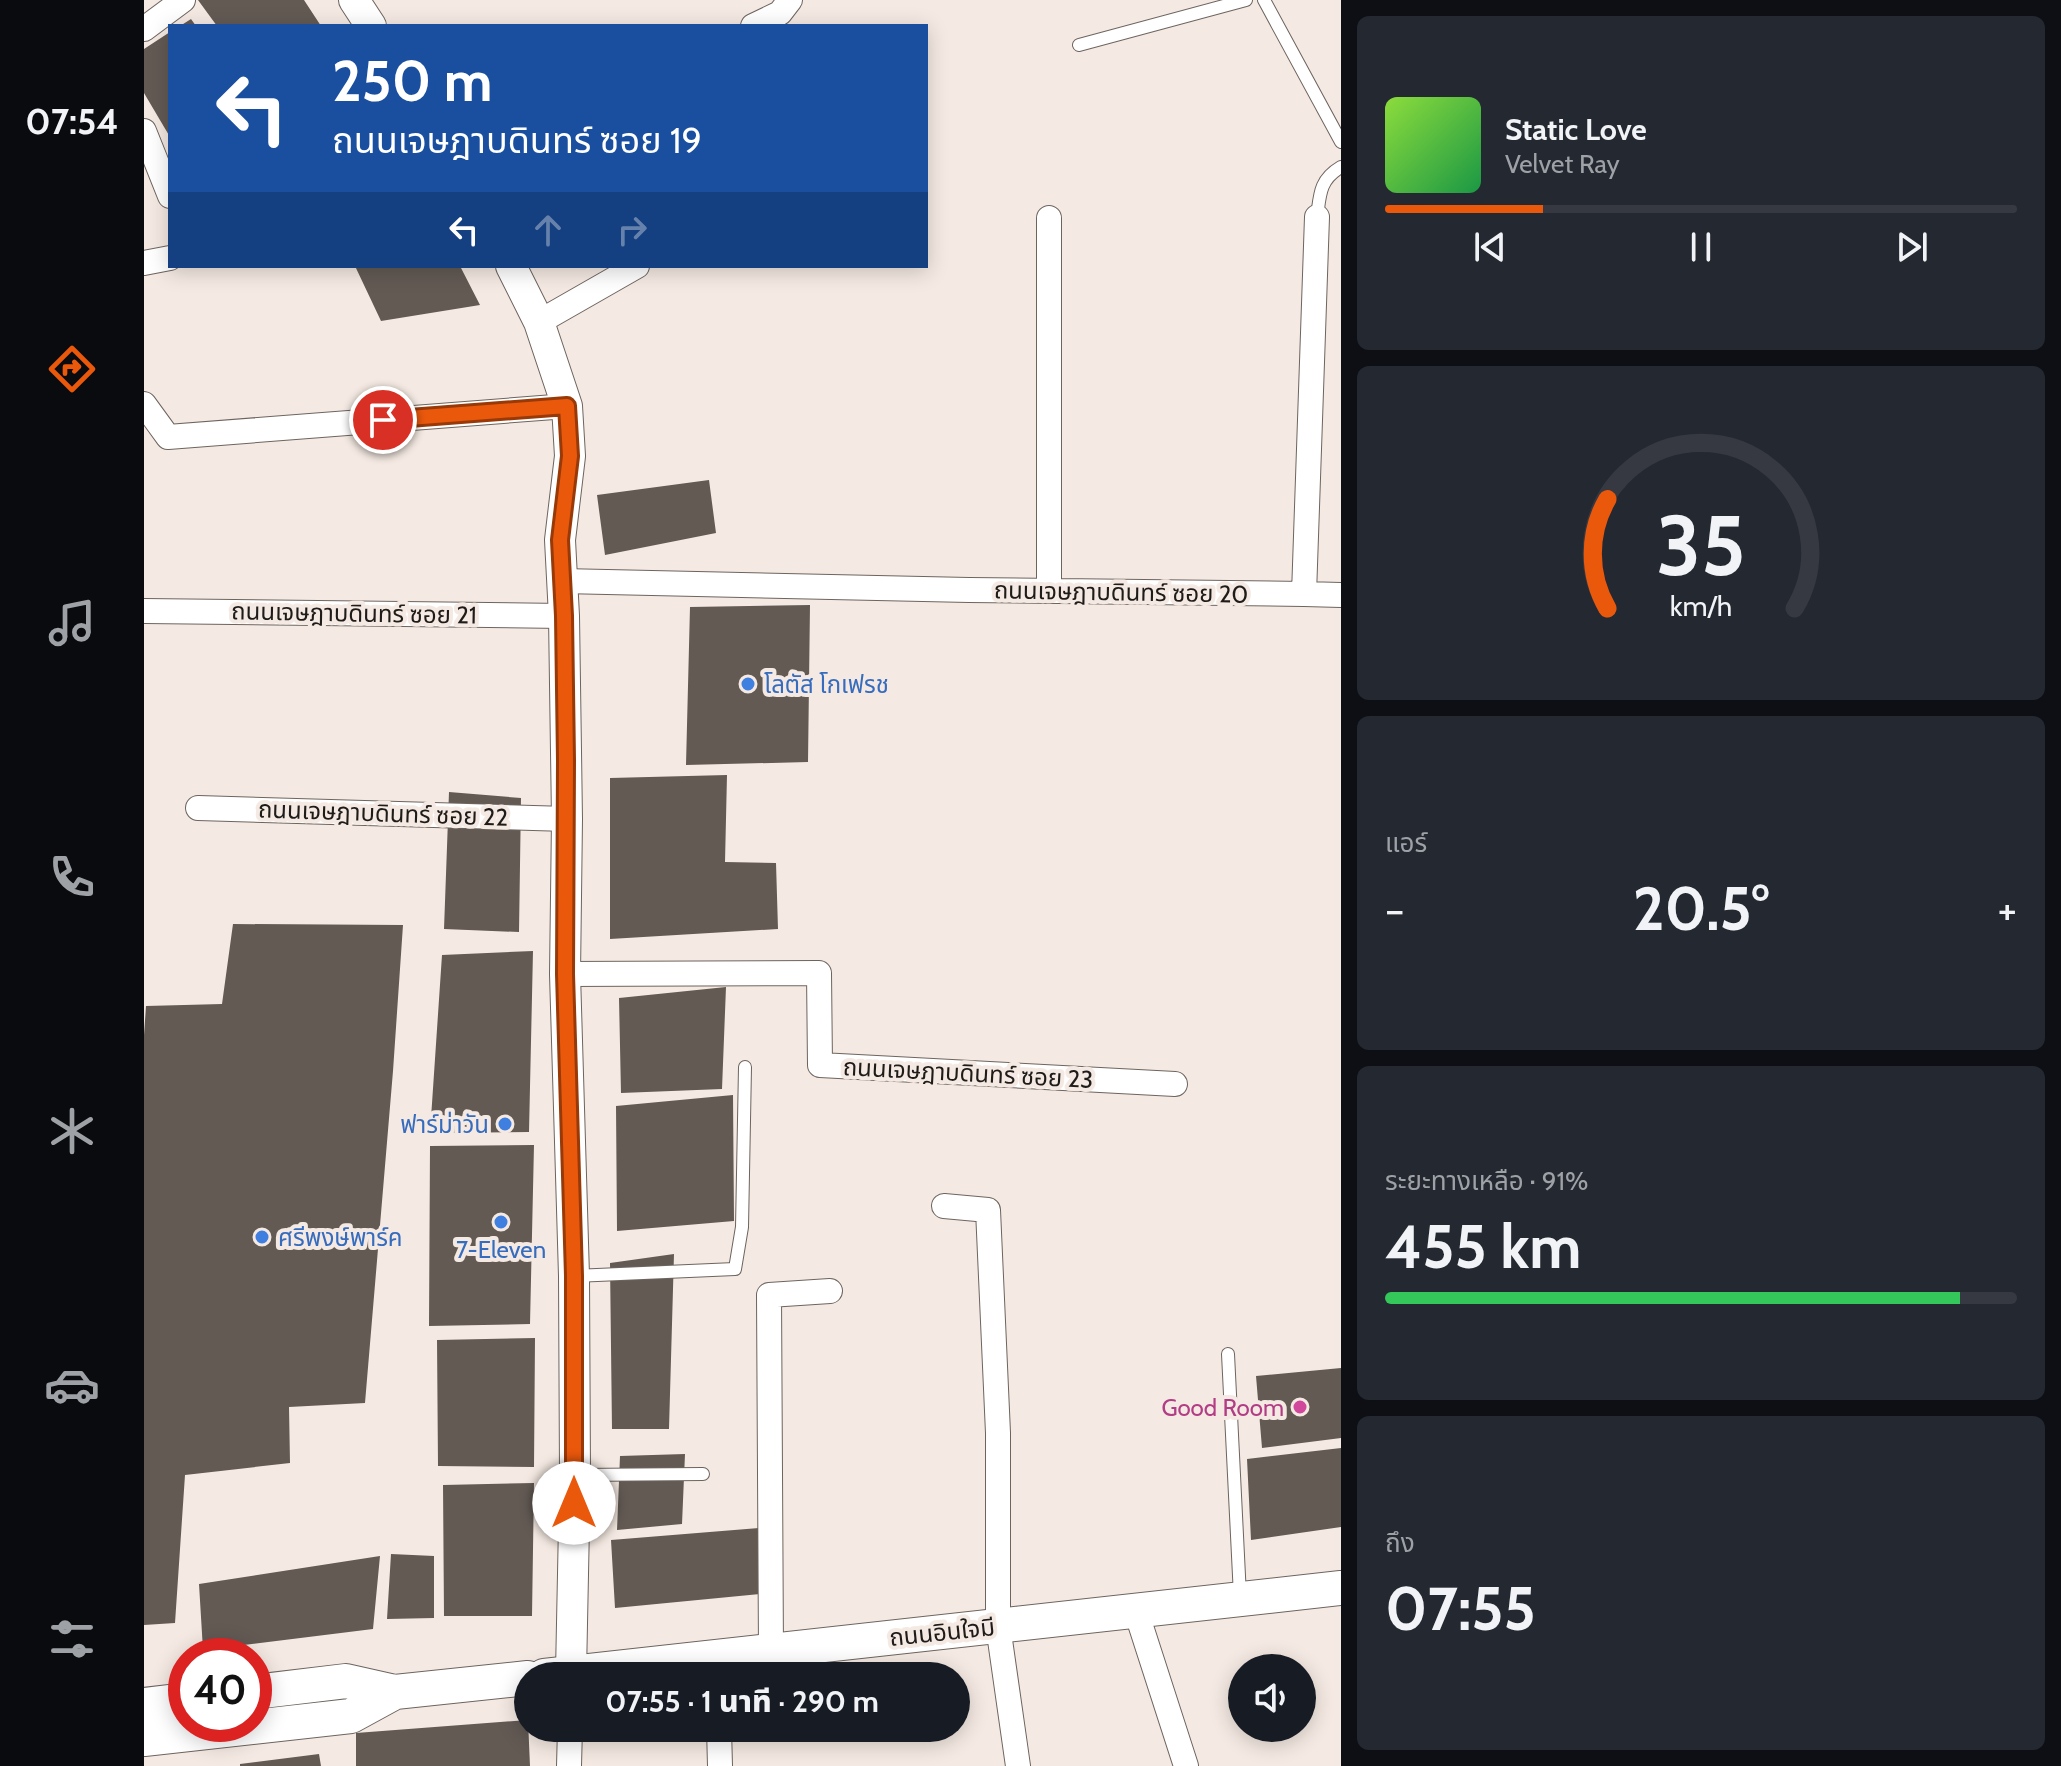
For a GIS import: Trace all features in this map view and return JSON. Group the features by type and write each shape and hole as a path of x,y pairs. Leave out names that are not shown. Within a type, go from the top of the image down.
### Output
{"main road":[{"name":"ถนนอินใจมี","path":"732,1662 771,1651 1341,1588"},
{"path":"272,1690 346,1681 395,1692 514,1679"},
{"path":"144,1739 351,1716 395,1692"},
{"path":"144,1705 168,1702"}],"street":[{"path":"144,29 183,0"},
{"path":"354,0 370,24"},
{"path":"757,24 780,13 790,0"},
{"path":"144,131 168,191"},
{"path":"1304,594 1317,217"},
{"path":"1049,218 1049,591"},
{"path":"144,263 168,258"},
{"path":"512,268 539,322 567,406 570,456 560,540 564,616 567,819 565,974 574,1276 575,1475 563,1662"},
{"path":"539,322 634,268"},
{"path":"144,404 168,437 567,406"},
{"name":"ถนนเจษฎาบดินทร์ ซอย 20","path":"562,581 1341,595"},
{"name":"ถนนเจษฎาบดินทร์ ซอย 21","path":"144,611 564,616"},
{"name":"ถนนเจษฎาบดินทร์ ซอย 22","path":"198,808 567,819"},
{"name":"ถนนเจษฎาบดินทร์ ซอย 23","path":"565,974 819,973 820,1065 1175,1084"},
{"path":"944,1206 988,1210 998,1433 998,1626 1018,1766"},
{"path":"771,1651 769,1295 830,1291"},
{"path":"1136,1611 1186,1766"},
{"path":"569,1766 570,1742"},
{"path":"719,1742 720,1766"}],"lane":[{"path":"1079,45 1246,0"},
{"path":"1264,0 1341,142"},
{"path":"1317,217 1321,188 1331,173 1341,167"},
{"path":"574,1276 735,1269 742,1227 745,1067"},
{"path":"1228,1354 1240,1599"},
{"path":"575,1475 703,1474"}],"building":[{"path":"198,0 304,0 320,24 216,24"},
{"path":"168,33 168,134 144,93 144,49"},
{"path":"356,268 461,268 480,305 381,321"},
{"path":"709,480 716,533 605,555 597,495"},
{"name":"โลตัส โกเฟรช","path":"810,605 808,762 686,765 690,607"},
{"path":"727,775 725,862 776,863 778,929 610,939 610,778"},
{"path":"449,792 521,798 519,932 444,929"},
{"name":"ศรีพงษ์พาร์ค","path":"233,924 403,925 365,1403 289,1407 290,1463 185,1475 175,1623 144,1625 146,1006 222,1004"},
{"path":"533,951 529,1132 430,1133 442,955"},
{"path":"726,987 722,1089 621,1093 619,998"},
{"path":"733,1095 734,1221 617,1231 616,1106"},
{"path":"534,1145 530,1324 429,1326 430,1146"},
{"path":"674,1254 669,1429 612,1429 610,1263"},
{"path":"535,1338 534,1467 438,1466 437,1340"},
{"name":"Good Room","path":"1341,1368 1341,1438 1262,1448 1256,1376"},
{"path":"1341,1448 1341,1527 1251,1540 1247,1459"},
{"path":"685,1454 682,1524 617,1530 620,1456"},
{"path":"534,1483 532,1616 444,1616 443,1485"},
{"path":"759,1528 760,1594 615,1608 611,1540"},
{"path":"391,1554 434,1556 434,1618 387,1619"},
{"path":"380,1556 373,1629 272,1641 272,1638 202,1638 199,1584"},
{"path":"514,1721 514,1742 529,1742 530,1766 356,1766 356,1733"},
{"path":"319,1754 321,1766 240,1766 240,1764"}],"place":[{"name":"โลตัส โกเฟรช","path":"748,684"},
{"name":"ฟาร์ม่าวัน","path":"505,1124"},
{"name":"7-Eleven","path":"501,1222"},
{"name":"ศรีพงษ์พาร์ค","path":"262,1237"},
{"name":"Good Room","path":"1300,1407"}],"route":[{"path":"383,420 567,406 570,456 560,540 567,819 565,974 574,1276 574,1503"}]}
